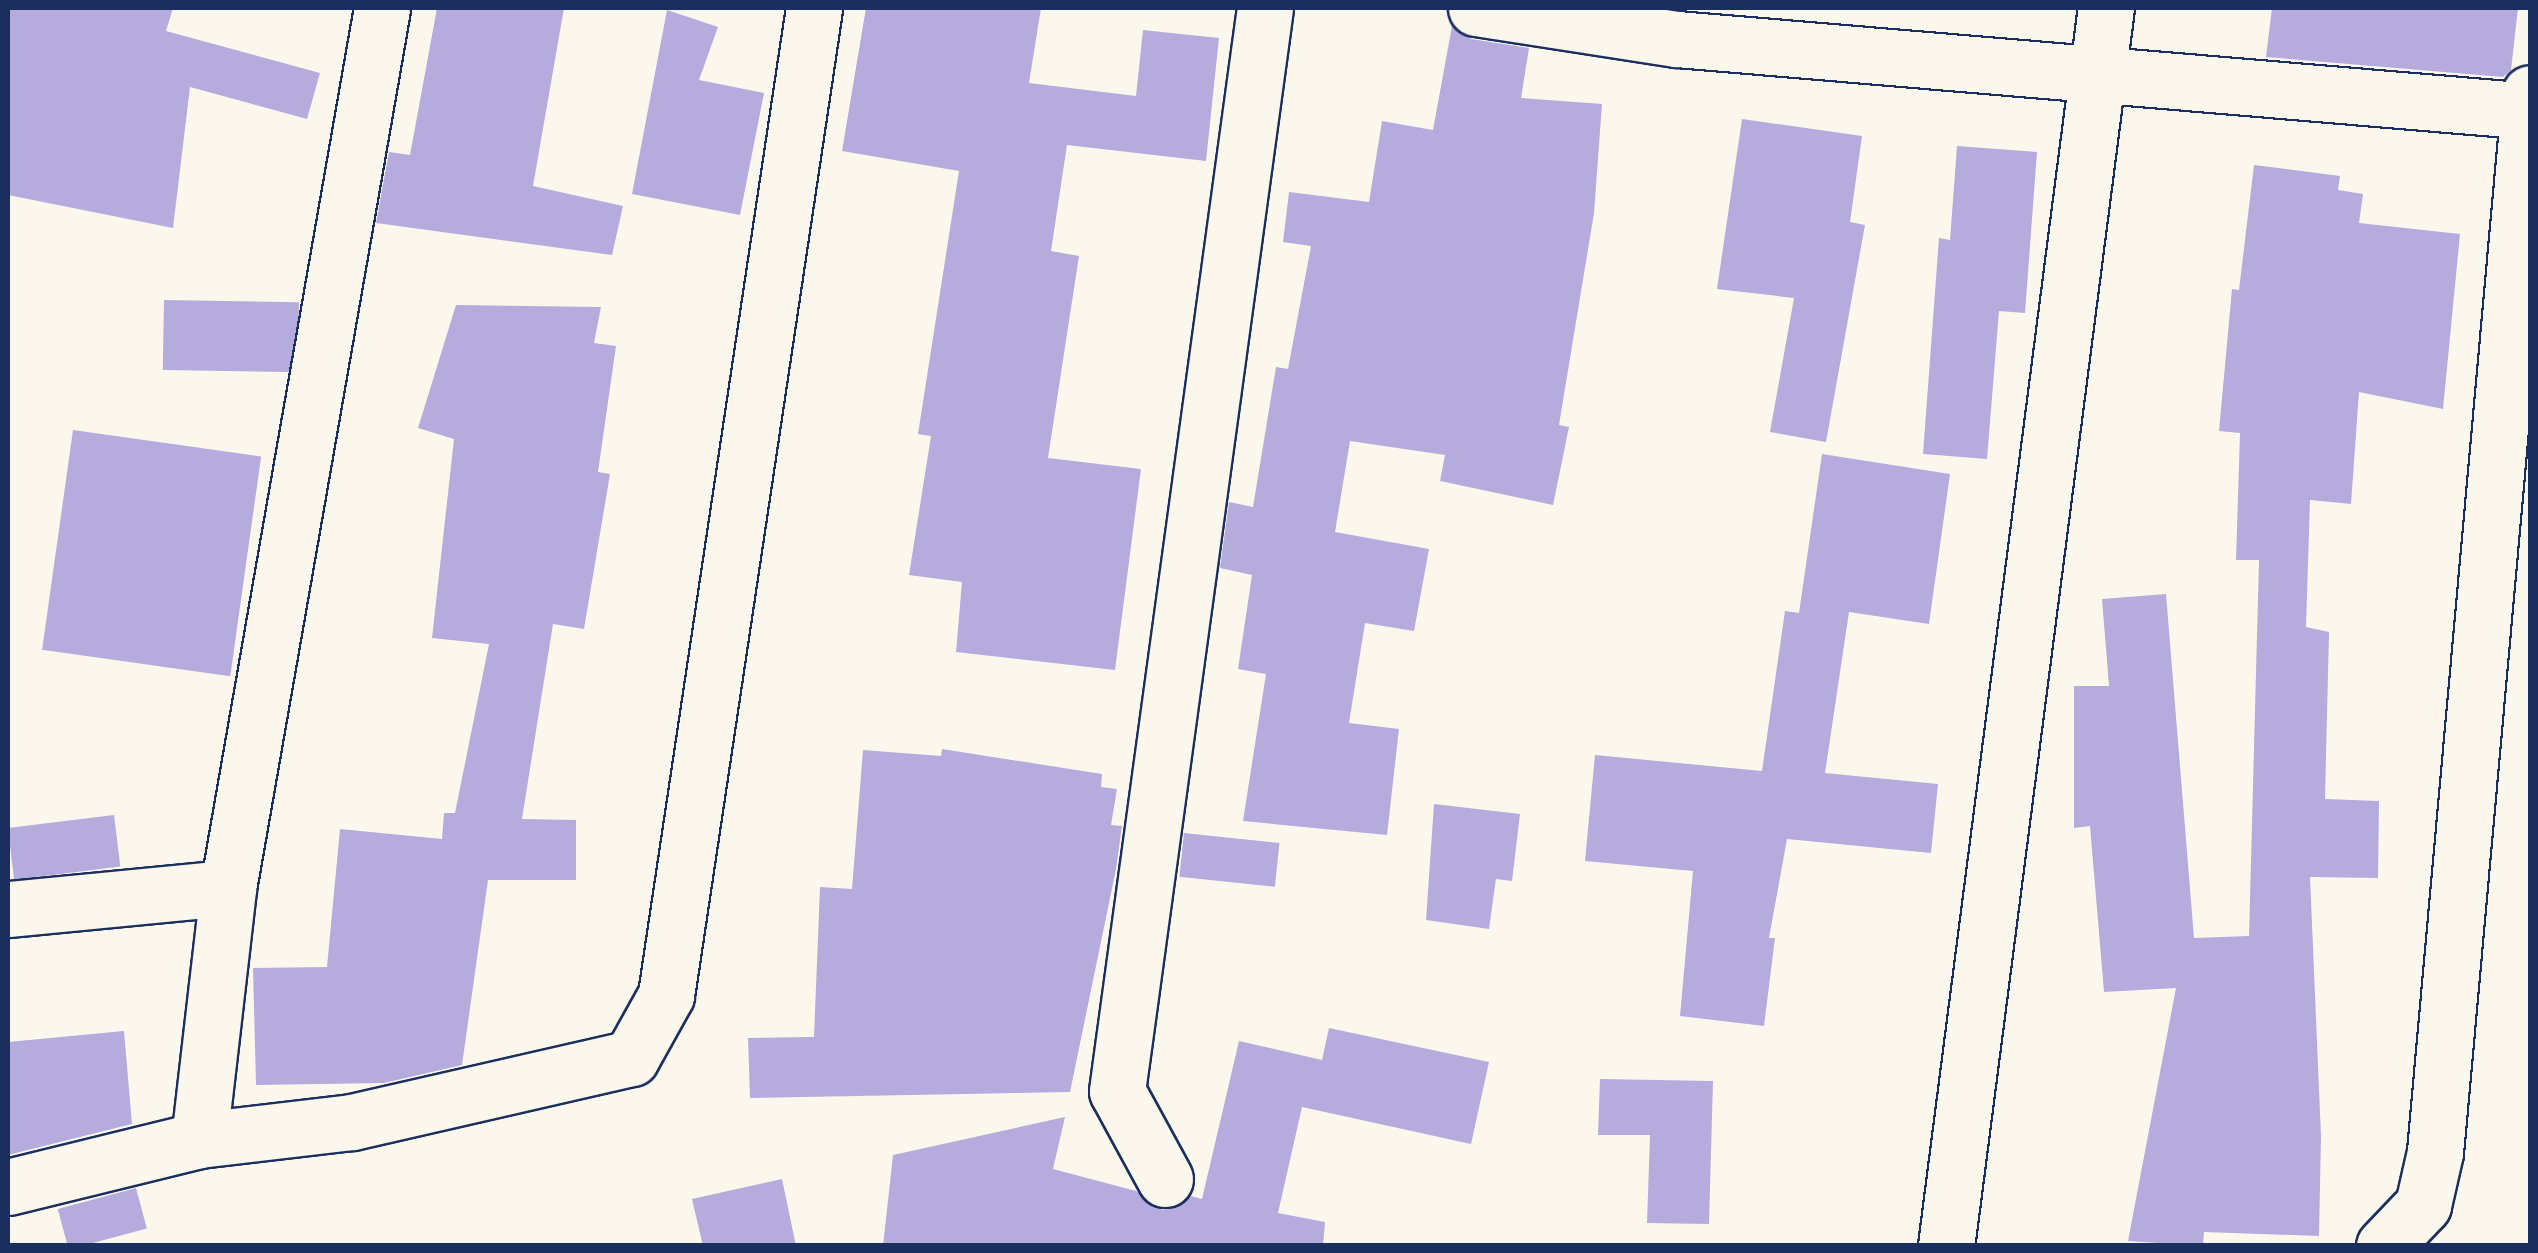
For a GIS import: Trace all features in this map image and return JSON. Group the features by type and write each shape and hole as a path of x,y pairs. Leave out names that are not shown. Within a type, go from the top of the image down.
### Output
{"street":[{"path":"199,1140 228,888 382,8"},
{"path":"8,1186 199,1140 352,1122 632,1058 666,996 814,8"},
{"path":"1165,1179 1116,1091 1265,8"},
{"path":"1476,8 1679,24 2095,77 2530,105 2435,1152 2423,1206 2384,1246"},
{"path":"1946,1246 2106,8"},
{"path":"8,909 228,888"}],"building":[{"path":"8,8 173,8 166,31 320,73 307,119 190,87 173,228 8,195"},
{"path":"437,8 564,8 533,186 623,206 612,255 376,223 389,152 410,155"},
{"path":"866,8 1041,8 1029,83 1136,96 1143,30 1219,38 1206,161 1067,145 1051,251 1079,256 1048,458 1141,469 1115,670 956,652 962,582 909,575 931,436 918,434 959,171 842,151"},
{"path":"2272,8 2518,8 2511,70 2503,77 2266,57"},
{"path":"667,10 718,27 699,80 764,93 740,215 632,194"},
{"path":"1452,26 1471,39 1529,48 1521,98 1602,104 1594,213 1559,425 1569,427 1553,505 1440,481 1445,455 1350,441 1335,532 1429,549 1414,631 1365,623 1349,723 1399,729 1387,835 1243,821 1266,674 1238,669 1252,575 1220,568 1229,502 1253,507 1276,367 1288,369 1311,246 1283,242 1289,192 1369,202 1382,121 1433,130"},
{"path":"1742,119 1862,136 1850,222 1865,225 1826,442 1770,432 1794,298 1717,289"},
{"path":"1957,146 2037,152 2025,313 1999,311 1987,459 1923,454 1939,238 1950,240"},
{"path":"2254,165 2340,176 2338,190 2363,194 2359,223 2460,234 2443,409 2359,392 2351,504 2310,500 2306,627 2329,632 2325,799 2379,801 2378,878 2310,877 2321,1136 2319,1236 2204,1232 2203,1246 2128,1241 2176,988 2104,992 2090,826 2074,828 2074,686 2109,686 2102,599 2166,594 2194,938 2249,936 2259,560 2236,560 2240,433 2219,431 2232,289 2239,290"},
{"path":"164,300 299,302 298,372 163,370"},
{"path":"456,305 601,307 594,343 616,346 598,472 610,474 584,629 553,624 522,819 576,820 576,880 488,880 462,1065 384,1083 256,1085 253,968 327,967 340,829 442,839 444,813 455,813 489,644 432,638 454,439 418,428"},
{"path":"73,430 261,456 230,676 42,650"},
{"path":"1822,454 1950,474 1929,624 1849,612 1825,773 1938,784 1931,853 1787,839 1769,938 1775,938 1764,1026 1680,1016 1693,871 1585,861 1595,755 1762,771 1785,611 1799,613"},
{"path":"942,749 1102,774 1101,787 1117,789 1111,825 1122,826 1116,869 1070,1092 750,1098 748,1038 814,1037 820,887 852,889 863,750 941,756"},
{"path":"1434,804 1520,814 1512,881 1496,879 1489,929 1426,920"},
{"path":"114,815 120,867 14,880 8,828"},
{"path":"1184,833 1279,843 1275,887 1179,877"},
{"path":"1329,1028 1489,1062 1471,1144 1302,1107 1278,1213 1325,1222 1323,1246 883,1246 893,1155 1065,1117 1053,1169 1136,1191 1163,1210 1191,1196 1202,1199 1239,1041 1322,1060"},
{"path":"124,1031 132,1124 8,1155 8,1042"},
{"path":"1600,1079 1713,1081 1709,1224 1647,1223 1650,1135 1598,1135"},
{"path":"782,1179 796,1246 703,1246 692,1199"},
{"path":"136,1188 147,1229 82,1246 68,1246 58,1209"}]}
